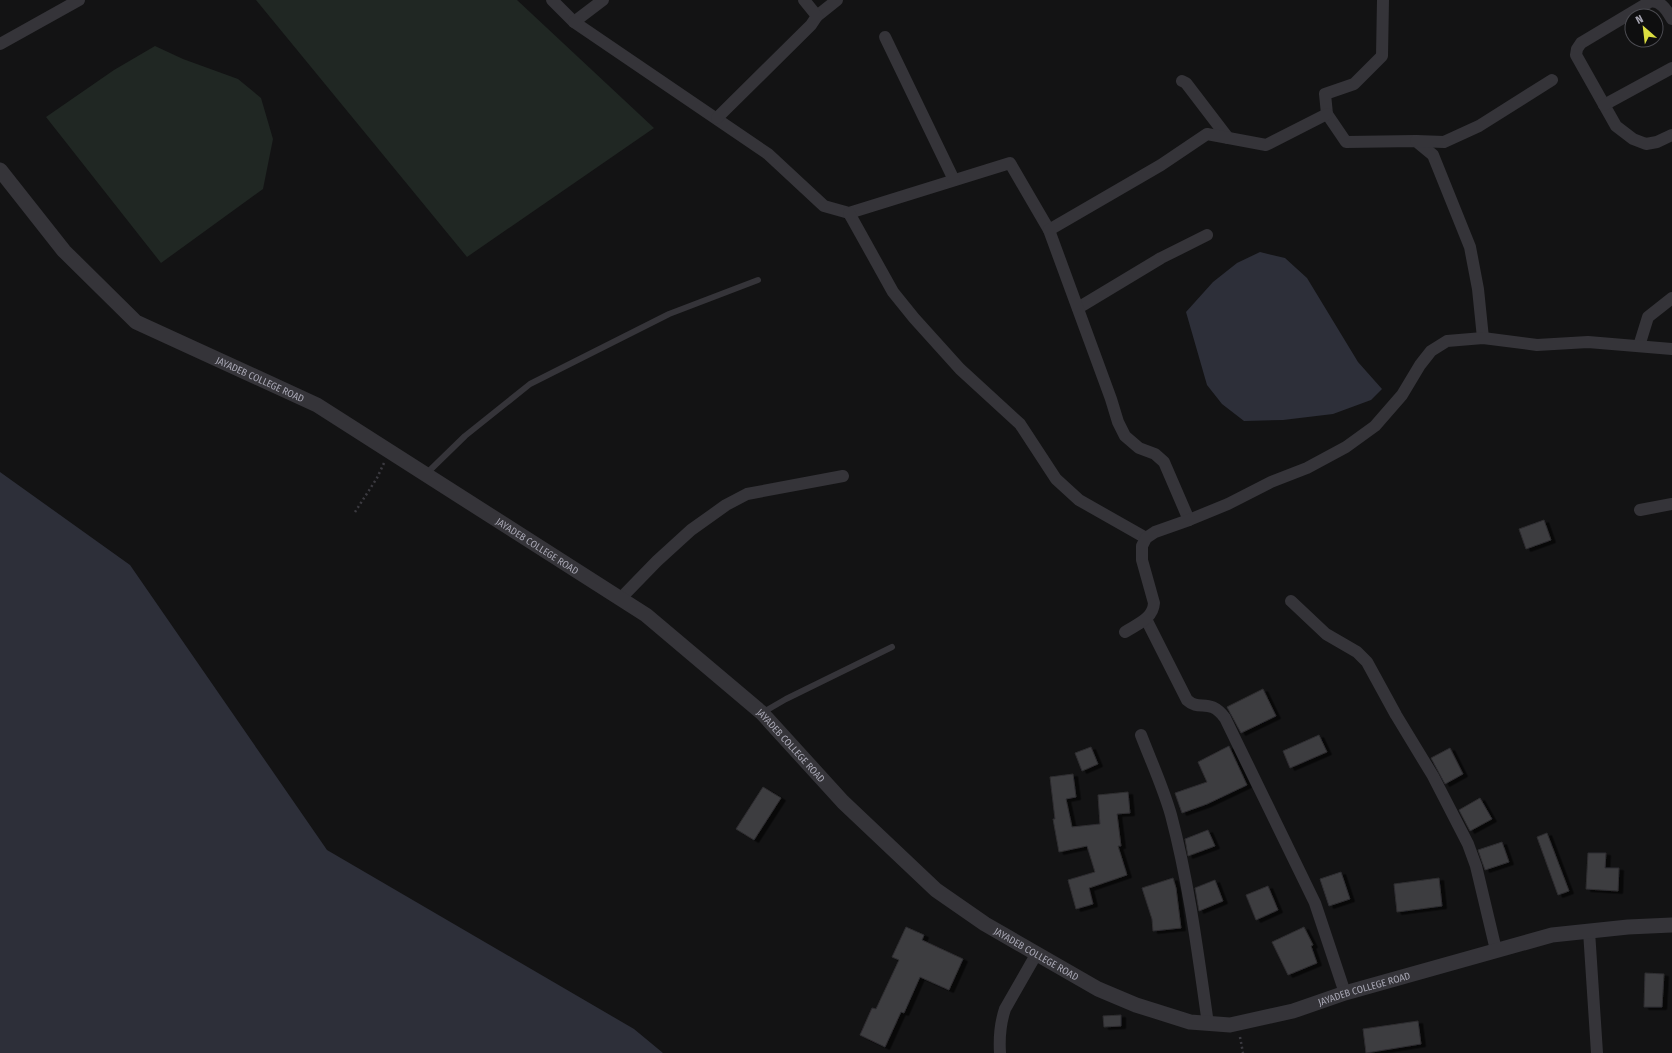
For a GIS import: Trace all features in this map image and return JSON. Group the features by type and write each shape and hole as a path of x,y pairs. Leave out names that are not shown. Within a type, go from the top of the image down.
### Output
{"street":[{"path":"0,44 79,0"},
{"path":"552,0 574,22 768,154 824,206 849,213 1010,163 1049,230 1118,422 1125,436 1139,448 1155,454 1164,462 1189,520"},
{"path":"574,22 603,0"},
{"path":"804,0 817,16"},
{"path":"716,118 811,25 817,16 837,0"},
{"path":"1383,0 1382,56 1354,84 1325,94 1327,114 1346,142 1416,140 1444,142 1479,126 1552,80"},
{"path":"1672,20 1665,7 1657,2 1651,1 1581,43 1577,49 1576,56 1616,126 1633,139 1646,144 1657,142 1672,135"},
{"path":"885,37 954,180"},
{"path":"1604,105 1672,68"},
{"path":"1182,81 1186,83 1228,138"},
{"path":"1049,230 1161,165 1207,134 1266,145 1327,114"},
{"path":"1416,140 1433,155 1470,248 1478,289 1483,338"},
{"name":"JAYADEB COLLEGE ROAD","path":"0,170 64,251 136,322 317,405 646,615 762,713 843,802 936,890 984,924 1098,989 1136,1005 1190,1022 1230,1025 1286,1012 1344,993 1552,935 1628,927 1672,925"},
{"path":"849,213 893,292 914,318 960,369 1020,424 1056,479 1079,500 1146,538"},
{"path":"1078,308 1161,258 1207,235"},
{"path":"1639,346 1648,317 1672,298"},
{"path":"1125,632 1146,619 1153,610 1154,603 1142,560 1142,546 1146,538 1155,532 1228,504 1271,482 1307,468 1346,447 1375,426 1402,395 1420,365 1431,351 1447,341 1483,338 1537,345 1588,342 1672,349"},
{"path":"620,599 657,561 691,530 726,505 747,494 843,476"},
{"path":"1640,510 1672,504"},
{"path":"1290,601 1321,630 1357,652 1366,662 1433,776 1468,844 1476,866 1496,950"},
{"path":"1146,619 1187,700 1195,705 1209,705 1214,707 1225,718 1315,903 1344,993"},
{"path":"1141,735 1164,792 1171,815 1194,922 1208,1024"},
{"path":"1589,931 1597,1053"},
{"path":"1000,1053 999,1040 1002,1018 1037,953"}],"lane":[{"path":"426,474 465,436 530,384 669,314 758,280"},
{"path":"762,713 786,699 892,647"}],"path":[{"path":"355,512 377,478 390,451"}],"shaded area":[{"path":"256,0 517,0 654,128 467,257"},
{"path":"155,46 183,59 238,79 261,98 273,139 263,189 161,263 46,117 114,70"},
{"path":"1260,252 1285,258 1307,278 1358,362 1382,389 1371,400 1333,414 1283,420 1244,421 1222,404 1207,385 1186,312 1213,282 1237,263"},
{"path":"0,472 130,565 327,850 634,1029 663,1053 0,1053"}],"building":[{"path":"1544,520 1551,540 1526,549 1519,529"},
{"path":"1263,689 1276,716 1241,733 1227,707"},
{"path":"1319,735 1327,752 1290,768 1283,751"},
{"path":"1229,746 1247,785 1207,804 1182,813 1175,793 1207,782 1198,762"},
{"path":"1091,747 1098,764 1082,771 1075,753"},
{"path":"1450,748 1463,774 1445,784 1431,758"},
{"path":"1073,774 1076,797 1066,799 1072,827 1100,824 1098,795 1128,792 1130,813 1117,814 1121,846 1118,846 1127,875 1089,888 1093,904 1076,909 1068,880 1095,872 1087,846 1059,852 1053,819 1055,819 1050,777"},
{"path":"763,787 781,798 754,840 736,829"},
{"path":"1480,798 1492,819 1470,831 1459,810"},
{"path":"1208,830 1215,846 1188,856 1185,839"},
{"path":"1547,833 1569,891 1558,895 1537,837"},
{"path":"1502,842 1509,862 1485,870 1478,850"},
{"path":"1588,853 1606,853 1605,868 1619,868 1618,891 1586,889"},
{"path":"1341,872 1350,899 1329,906 1320,879"},
{"path":"1173,878 1176,888 1181,928 1153,931 1152,919 1142,888"},
{"path":"1439,878 1442,906 1397,912 1394,884"},
{"path":"1215,880 1223,901 1199,911 1195,888"},
{"path":"1268,886 1278,910 1256,920 1246,895"},
{"path":"906,927 924,935 922,940 963,959 949,990 920,977 904,1013 901,1012 885,1047 860,1035 872,1008 876,1009 899,960 892,957"},
{"path":"1304,927 1313,945 1311,946 1317,963 1288,975 1272,942"},
{"path":"1645,973 1664,974 1662,1007 1644,1007"},
{"path":"1121,1015 1121,1026 1104,1027 1103,1016"},
{"path":"1418,1021 1421,1044 1366,1053 1363,1029"}]}
